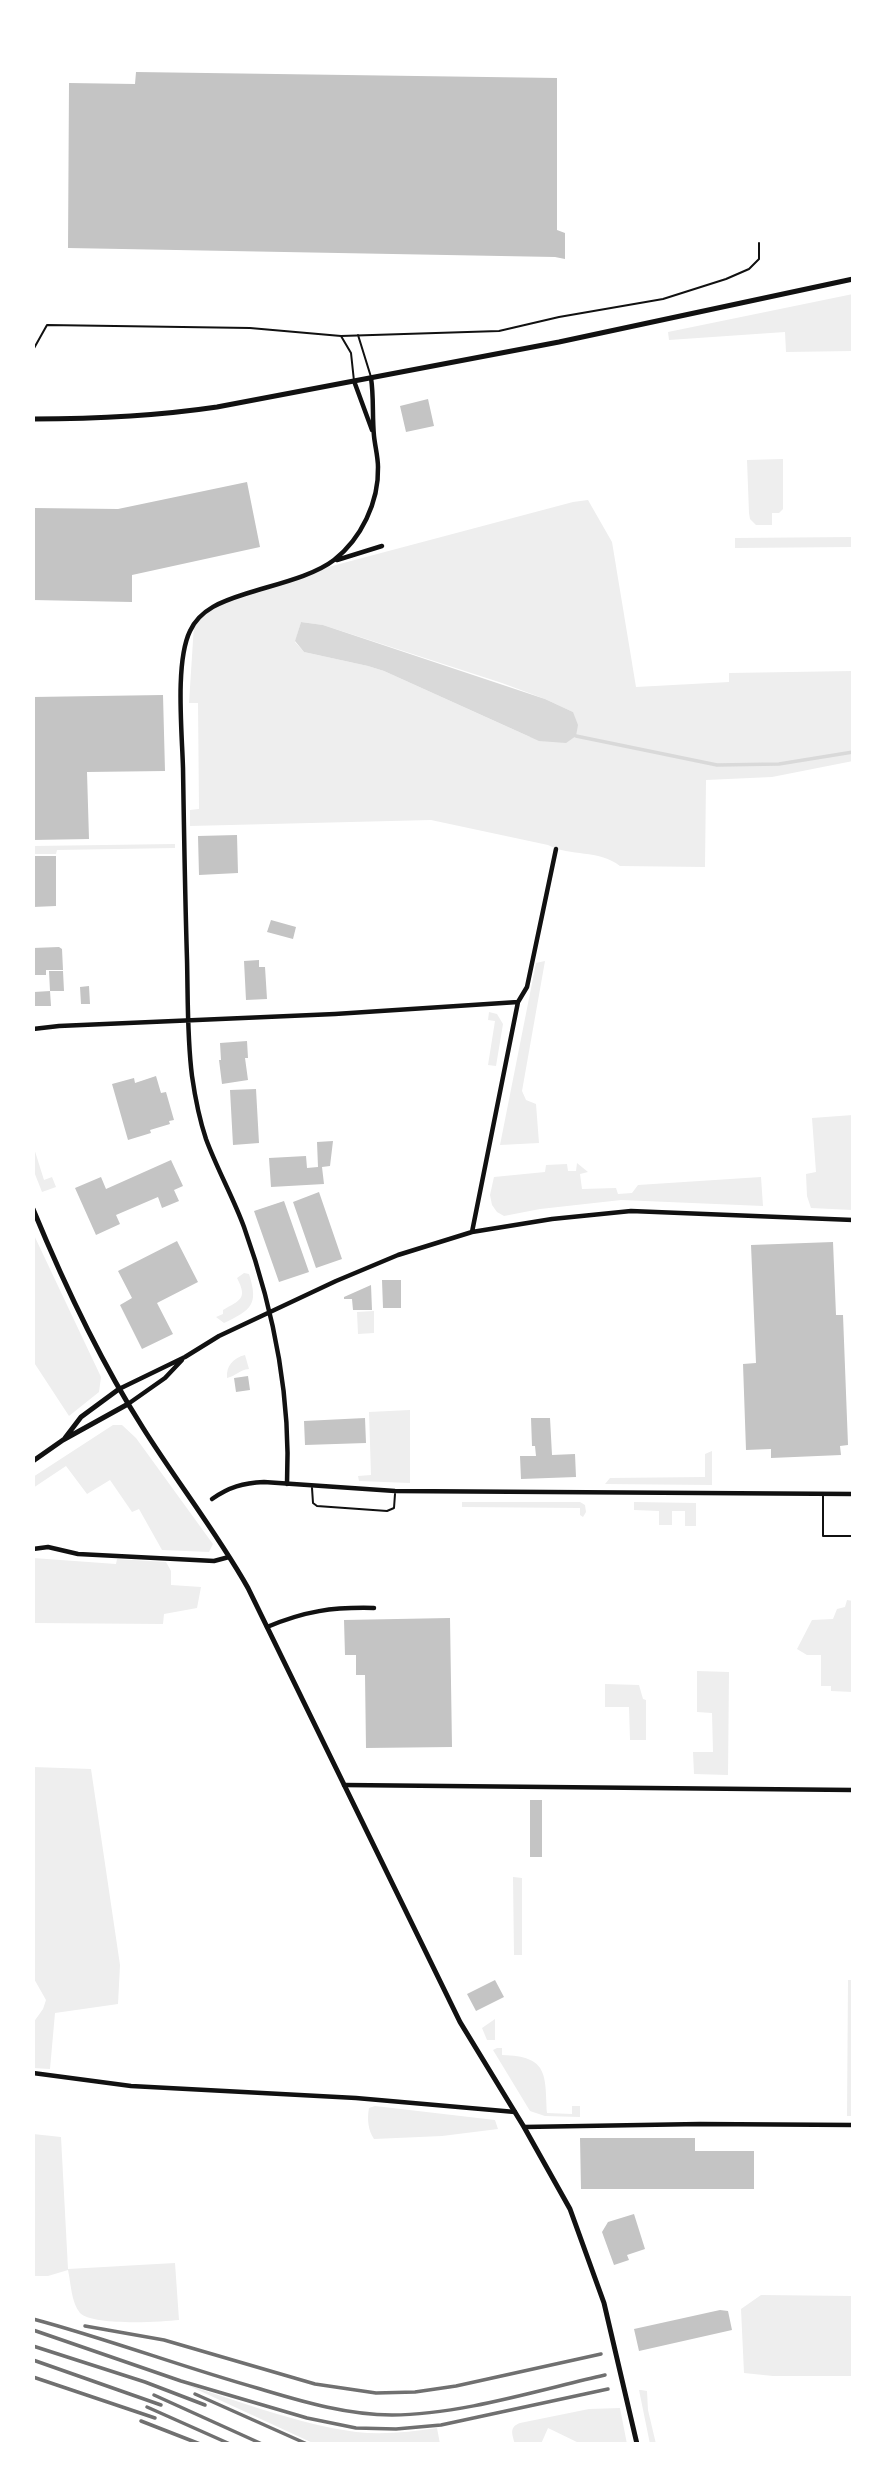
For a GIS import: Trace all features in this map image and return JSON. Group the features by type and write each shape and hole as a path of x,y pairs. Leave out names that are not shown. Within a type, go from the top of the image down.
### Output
{"street":[{"path":"33,419 86,419 178,413 572,339 853,279"},
{"path":"287,1484 284,1404 268,1313 256,1263 243,1225 206,1140 196,1104 190,1058 182,688 184,648 190,631 208,610 226,600 317,570 348,548 360,532 375,496 379,468 371,378"},
{"path":"354,381 374,434"},
{"path":"333,561 382,546"},
{"path":"472,1232 519,1002 527,987 556,849"},
{"path":"33,1030 60,1026 519,1002"},
{"path":"33,1209 84,1323 119,1389 184,1493 230,1556 267,1626 460,2022 570,2209 604,2303 637,2444"},
{"path":"63,1440 81,1417 119,1389 185,1357 219,1336 398,1255 472,1232 565,1217 631,1211 853,1220"},
{"path":"33,1461 63,1440 128,1404 165,1378 185,1357"},
{"path":"212,1499 231,1487 244,1483 395,1491 853,1494"},
{"path":"33,1549 48,1547 78,1554 214,1561 230,1556"},
{"path":"267,1626 315,1610 336,1607 374,1608"},
{"path":"344,1785 853,1790"},
{"path":"33,2073 131,2086 356,2098 515,2112"},
{"path":"524,2127 853,2125"}],"lane":[{"path":"33,350 47,325 250,328 341,335 499,331 559,317 663,299 726,279 749,269 759,259 759,243"},
{"path":"357,333 371,378"},
{"path":"341,335 351,354 354,381"},
{"path":"312,1487 313,1503 317,1506 387,1511 395,1505 395,1491"},
{"path":"823,1494 824,1536 853,1536"}],"shaded area":[{"path":"853,294 853,351 786,352 785,332 669,340 668,332"},
{"path":"783,459 783,509 779,513 772,513 772,525 756,525 750,519 749,513 747,460"},
{"path":"588,500 612,542 636,687 729,682 729,673 853,671 853,761 772,777 706,780 705,867 620,866 603,857 431,820 190,826 190,810 199,809 198,703 189,703 194,625 207,609 317,570","holes":["301,622 323,625 502,683 573,712 530,737 384,671 304,652 295,642"]},
{"path":"853,537 853,547 735,548 735,538"},
{"path":"301,622 323,625 545,699 573,712 578,725 576,736 566,743 539,741 384,671 304,652 295,641"},
{"path":"175,844 175,848 57,850 56,854 33,854 33,846"},
{"path":"545,961 522,1091 526,1100 536,1104 539,1143 500,1145 536,963"},
{"path":"489,1012 497,1014 503,1024 496,1066 488,1065 495,1021 488,1020"},
{"path":"853,1115 853,1210 811,1208 807,1196 806,1174 816,1172 812,1118"},
{"path":"33,1145 44,1180 52,1177 56,1187 42,1192 33,1169"},
{"path":"577,1163 588,1172 580,1174 582,1189 616,1188 618,1194 632,1193 638,1185 761,1177 763,1206 621,1200 504,1216 492,1205 490,1195 494,1177 545,1172 546,1165 567,1164 568,1171 576,1171"},
{"path":"33,1233 101,1377 99,1392 69,1416 33,1361"},
{"path":"244,1273 249,1274 253,1300 241,1314 224,1323 216,1317 223,1314 223,1310 234,1304 242,1295 237,1278"},
{"path":"374,1311 374,1333 358,1334 357,1312"},
{"path":"245,1355 249,1369 227,1378 231,1363"},
{"path":"410,1410 410,1483 359,1481 358,1476 371,1475 369,1412"},
{"path":"113,1425 122,1425 136,1438 213,1544 209,1552 162,1550 139,1509 132,1512 110,1480 87,1494 66,1466 33,1488 33,1477"},
{"path":"712,1451 712,1485 605,1484 610,1478 705,1477 705,1454"},
{"path":"462,1502 580,1502 585,1505 586,1512 583,1517 580,1515 580,1508 462,1507"},
{"path":"634,1502 696,1503 696,1526 685,1526 685,1511 672,1511 672,1525 659,1525 659,1511 634,1510"},
{"path":"33,1558 116,1564 117,1559 166,1562 171,1571 171,1585 201,1587 197,1608 164,1614 163,1624 33,1623"},
{"path":"847,1600 853,1601 853,1692 831,1691 831,1686 821,1686 821,1655 807,1655 797,1649 812,1620 833,1619 837,1609 845,1607"},
{"path":"697,1671 729,1672 728,1775 694,1774 693,1752 713,1752 712,1713 697,1712"},
{"path":"605,1684 639,1685 643,1699 646,1700 646,1740 630,1740 629,1707 605,1707"},
{"path":"33,1767 91,1769 120,1965 118,2004 55,2013 50,2069 33,2068 33,2023 46,2000 33,1977"},
{"path":"513,1877 522,1878 522,1955 514,1955"},
{"path":"848,1980 853,1980 853,2116 847,2116"},
{"path":"495,2019 495,2040 487,2040 482,2028"},
{"path":"502,2048 502,2055 529,2059 541,2070 546,2088 547,2113 572,2114 572,2106 580,2106 580,2117 545,2116 530,2111 493,2050"},
{"path":"375,2106 495,2120 498,2129 442,2136 374,2139 368,2116 369,2108"},
{"path":"33,2134 61,2137 68,2269 175,2263 179,2320 127,2322 87,2317 80,2313 75,2303 68,2270 48,2276 33,2276"},
{"path":"761,2295 853,2296 853,2376 773,2376 744,2373 741,2309"},
{"path":"185,2384 270,2412 356,2432 407,2432 437,2428 440,2444 315,2444"},
{"path":"639,2390 647,2391 648,2410 656,2444 650,2444"},
{"path":"620,2408 627,2444 581,2444 548,2428 541,2444 515,2444 512,2434 513,2429 520,2423 589,2409"}],"building":[{"path":"136,72 557,78 557,230 565,233 565,259 68,248 69,83 135,84"},
{"path":"428,399 434,426 406,432 400,406"},
{"path":"247,482 260,547 132,575 132,602 33,600 33,508 118,509"},
{"path":"163,695 165,771 87,772 89,839 33,840 33,697"},
{"path":"237,835 238,873 199,875 198,836"},
{"path":"33,856 56,856 56,906 33,907"},
{"path":"271,920 296,927 293,939 267,932"},
{"path":"33,948 62,949 63,970 46,970 46,975 33,975"},
{"path":"259,960 259,967 265,967 267,999 246,1000 244,961"},
{"path":"49,971 63,971 64,991 50,991"},
{"path":"89,986 90,1004 81,1004 80,987"},
{"path":"50,991 51,1006 34,1006 34,992"},
{"path":"247,1041 248,1058 245,1058 248,1080 222,1084 220,1043"},
{"path":"156,1076 161,1093 166,1092 174,1120 169,1121 170,1124 150,1130 151,1133 128,1140 112,1084 134,1078 135,1083"},
{"path":"256,1089 259,1143 233,1145 230,1090"},
{"path":"333,1141 330,1166 322,1167 324,1184 271,1187 269,1158 306,1156 307,1168 318,1167 317,1142"},
{"path":"171,1160 183,1186 174,1190 179,1201 162,1208 158,1197 116,1215 120,1224 96,1235 75,1188 101,1177 106,1189"},
{"path":"319,1192 342,1259 316,1268 293,1202"},
{"path":"284,1201 309,1272 279,1282 254,1211"},
{"path":"177,1241 198,1282 157,1303 173,1334 142,1349 120,1305 132,1298 118,1271"},
{"path":"833,1242 836,1315 843,1315 848,1445 840,1446 841,1455 771,1458 771,1449 746,1450 743,1364 756,1363 751,1245"},
{"path":"382,1280 401,1280 401,1308 383,1308"},
{"path":"371,1285 372,1310 353,1310 352,1299 344,1297"},
{"path":"248,1376 250,1390 236,1392 234,1378"},
{"path":"365,1418 366,1443 305,1445 304,1421"},
{"path":"531,1418 550,1418 552,1455 575,1454 576,1477 521,1479 520,1456 536,1456 535,1446 532,1446"},
{"path":"450,1618 452,1747 366,1748 365,1675 356,1675 356,1655 345,1655 344,1620"},
{"path":"530,1800 542,1800 542,1857 530,1857"},
{"path":"495,1980 504,1997 476,2011 467,1994"},
{"path":"580,2138 695,2138 695,2151 754,2151 754,2189 581,2189"},
{"path":"634,2214 645,2249 627,2255 629,2260 614,2265 602,2232 608,2222"},
{"path":"720,2310 728,2311 732,2330 639,2351 634,2329"}],"waterway":[{"path":"576,736 717,765 779,764 853,752"}],"railway":[{"path":"33,2319 290,2398 340,2410 375,2414 444,2411 605,2375"},
{"path":"85,2326 164,2340 315,2384 376,2393 415,2392 456,2386 601,2354"},
{"path":"33,2330 181,2381 307,2418 356,2428 396,2429 441,2425 608,2389"},
{"path":"33,2346 145,2382 205,2405"},
{"path":"33,2360 161,2405"},
{"path":"33,2377 155,2418"},
{"path":"195,2394 307,2444"},
{"path":"154,2395 262,2444"},
{"path":"147,2407 230,2444"},
{"path":"141,2421 200,2444"}]}
